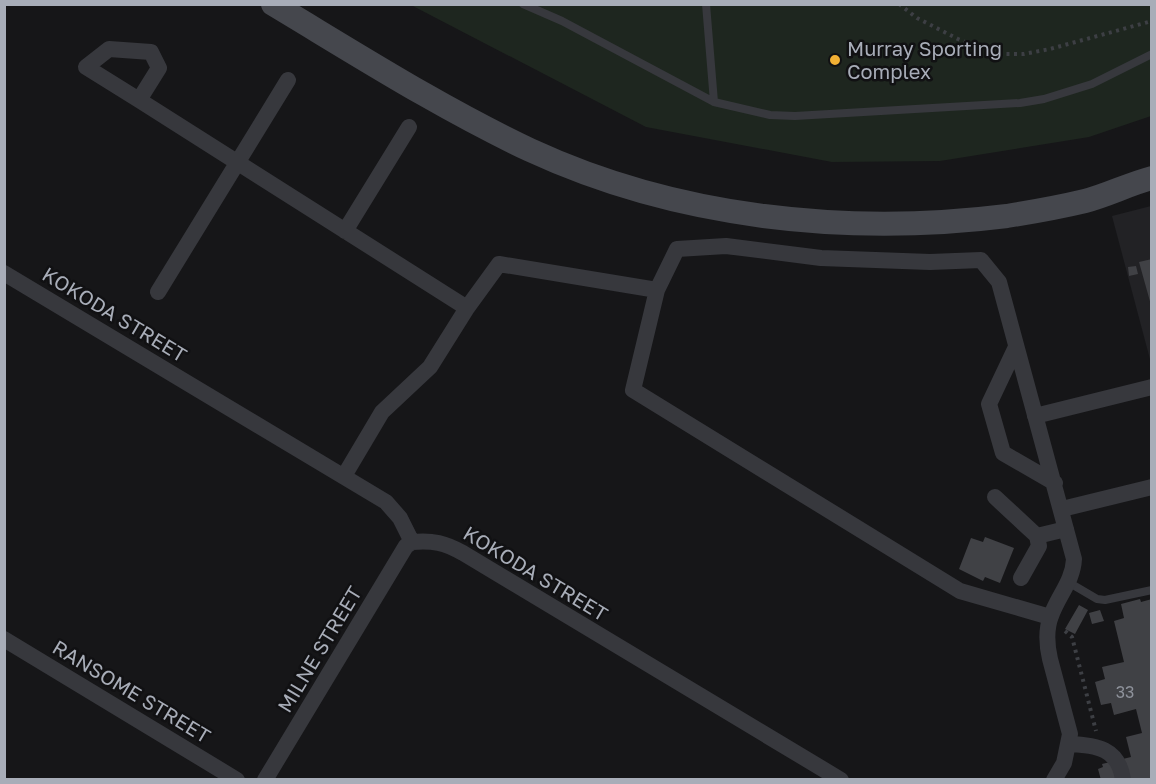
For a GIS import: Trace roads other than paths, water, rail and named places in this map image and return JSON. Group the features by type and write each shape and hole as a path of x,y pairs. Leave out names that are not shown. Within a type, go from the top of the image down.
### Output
{"street":[{"path":"273,4 451,110 532,150 598,177 680,201 756,215 830,222 928,223 1008,215 1085,201 1151,178"},
{"path":"158,292 288,80"},
{"path":"139,100 467,308"},
{"path":"345,231 409,127"},
{"path":"1054,780 1064,763 1070,734 1047,648 1056,622 1068,582 1072,574 1074,559 999,282 981,260 930,262 821,258 726,246 677,249 657,290 633,390 960,591 1056,622"},
{"path":"344,476 382,412 430,367 467,308 499,264 657,290"},
{"name":"KOKODA STREET","path":"4,273 344,476 393,508 412,542 428,540 444,543 463,553 841,780"},
{"path":"1016,348 989,404 1003,453 1055,483"},
{"path":"1035,416 1152,387"},
{"path":"1062,509 1152,487"},
{"path":"995,497 1037,536 1039,546 1021,578"},
{"path":"1037,536 1066,529"},
{"name":"MILNE STREET","path":"265,780 406,546 412,542"},
{"name":"RANSOME STREET","path":"4,639 237,780"},
{"path":"1069,744 1090,745 1107,751 1114,756 1123,780"}],"lane":[{"path":"523,4 562,21 714,102 770,115 795,116 1020,103 1044,99 1092,84 1152,54"},
{"path":"706,4 714,102"},
{"path":"1068,582 1105,600 1152,590"}],"place":[{"name":"Murray Sporting Complex","path":"835,60"}]}
